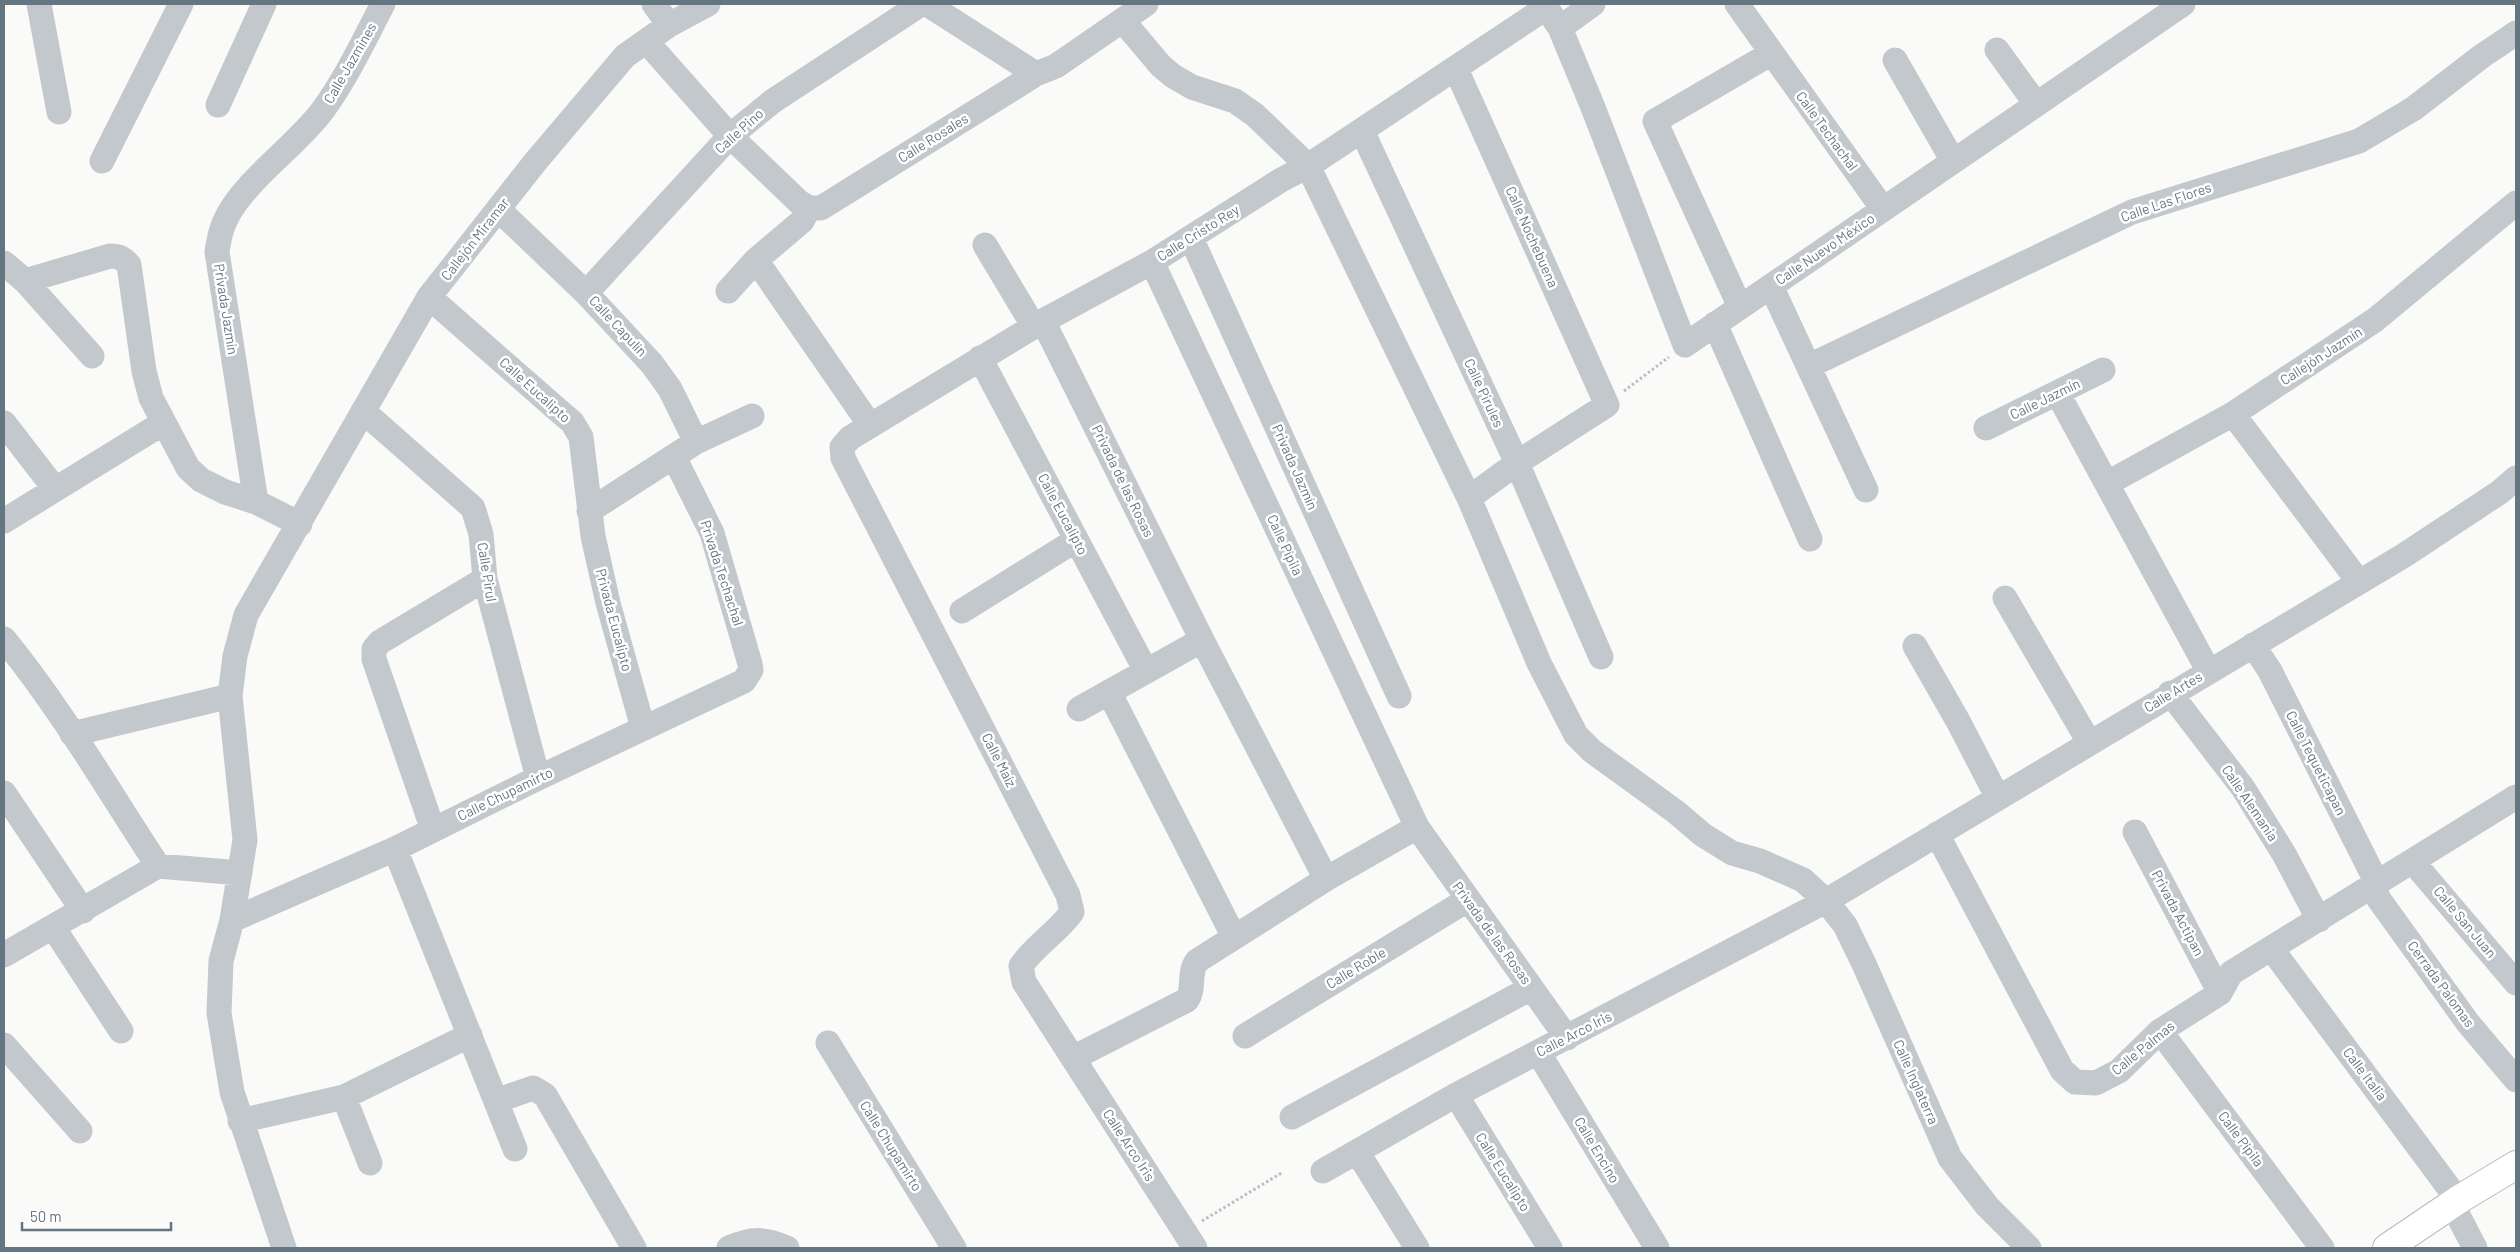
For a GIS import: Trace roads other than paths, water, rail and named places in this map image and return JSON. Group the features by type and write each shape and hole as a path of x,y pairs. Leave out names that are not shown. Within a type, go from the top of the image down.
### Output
{"main road":[{"path":"2387,1248 2455,1202 2516,1165"}],"street":[{"path":"39,4 59,112"},
{"path":"102,161 180,4"},
{"path":"218,105 264,4"},
{"name":"Calle Jazmines","path":"294,143 321,112 342,83 384,4"},
{"path":"654,4 669,25"},
{"name":"Callejón Miramar","path":"284,1248 240,1121 232,1092 219,1013 221,961 232,920 245,840 230,696 234,656 246,616 429,297 498,209 625,56 669,25 708,4"},
{"name":"Calle Pino","path":"586,293 730,136 773,101 921,4"},
{"path":"928,4 1036,74"},
{"name":"Calle Rosales","path":"809,208 821,208 1036,74 1056,66 1146,4"},
{"name":"Calle Cristo Rey","path":"842,447 850,438 870,425 980,358 1152,262 1281,180 1308,166 1456,69 1550,13 1593,4"},
{"name":"Calle Techachal","path":"1737,4 1883,209"},
{"name":"Calle Nuevo México","path":"1550,13 1685,345 2183,4"},
{"path":"1123,21 1161,66 1173,76 1192,87 1235,101 1255,116 1308,166 1469,498 1517,464"},
{"name":"Calle Las Flores","path":"1809,366 2132,212 2358,141 2413,109 2482,56 2516,33"},
{"path":"646,40 730,136 798,202 809,208 802,221 756,260 728,291"},
{"path":"1997,50 2036,104"},
{"path":"1740,308 1655,121 1772,53"},
{"path":"1896,60 1953,161"},
{"name":"Calle Nochebuena","path":"1456,69 1607,405 1517,464"},
{"name":"Calle Pirules","path":"1362,131 1517,464 1601,657"},
{"name":"Privada Jazmín","path":"256,502 217,252 220,232 240,197 294,143"},
{"name":"Callejón Jazmín","path":"2108,483 2233,414 2375,320 2516,203"},
{"name":"Calle Capulín","path":"498,209 586,293 652,364 670,390 696,442"},
{"name":"Privada Jazmín","path":"1191,238 1399,696"},
{"name":"Privada de las Rosas","path":"985,245 1039,324 1202,640"},
{"path":"26,282 110,256 124,259 128,265 144,371 151,398 188,468 201,480 225,492 256,502 300,524"},
{"path":"756,260 870,425"},
{"name":"Calle Pípila","path":"1152,262 1417,827"},
{"path":"4,263 26,282 92,356"},
{"path":"1771,286 1866,490"},
{"name":"Calle Eucalipto","path":"429,297 572,422 581,437 589,511"},
{"path":"1715,324 1810,539"},
{"name":"Calle Eucalipto","path":"980,358 1146,671"},
{"name":"Calle Jazmín","path":"1986,428 2058,394 2103,370"},
{"path":"2058,394 2208,670"},
{"name":"Calle Pirul","path":"363,411 473,508 481,534 485,579 538,778"},
{"path":"2233,414 2359,582"},
{"path":"589,511 696,442 752,416"},
{"path":"4,423 55,488"},
{"path":"4,521 163,423"},
{"name":"Calle Maíz","path":"842,447 844,458 1068,895 1072,912 1063,924 1029,953 1021,966 1024,982 1073,1058"},
{"name":"Privada Techachal","path":"674,457 712,533 750,664 749,676"},
{"name":"Calle Artes","path":"1826,901 2208,670 2359,582 2500,492 2516,478"},
{"name":"Calle Inglaterra","path":"1469,498 1539,663 1576,735 1592,751 1676,812 1703,836 1732,853 1760,861 1803,880 1826,901 1845,925 1864,964 1950,1158 1986,1206 2028,1248"},
{"name":"Privada Eucalipto","path":"589,511 608,603 643,728"},
{"path":"962,611 1076,540"},
{"path":"433,830 374,659 374,649 380,642 485,579"},
{"path":"2006,598 2089,742"},
{"path":"4,639 25,665 72,734 158,866"},
{"path":"1079,709 1202,640 1326,879"},
{"name":"Calle Tequeticapan","path":"2253,645 2270,671 2377,882"},
{"path":"1915,646 1958,721 1998,798"},
{"name":"Calle Chupamirto","path":"232,920 395,849 538,778 739,684 749,676"},
{"path":"1109,692 1234,937"},
{"name":"Calle Alemania","path":"2170,693 2243,788 2284,854 2319,920"},
{"path":"72,734 230,696"},
{"path":"4,793 83,911"},
{"name":"Calle Palmas","path":"1937,834 2062,1070 2075,1082 2096,1083 2119,1072 2160,1031 2220,994 2231,973 2516,797"},
{"path":"1073,1058 1188,1000 1194,965 1234,937 1326,879 1417,827"},
{"name":"Privada de las Rosas","path":"1417,827 1467,900 1567,1038"},
{"name":"Privada Actipan","path":"2135,832 2220,994"},
{"path":"395,849 515,1149"},
{"name":"Calle San Juan","path":"2413,862 2516,983"},
{"path":"4,955 158,866 240,873"},
{"name":"Cerrada Palomas","path":"2377,882 2378,898 2468,1023 2516,1080"},
{"name":"Calle Roble","path":"1245,1036 1467,900"},
{"name":"Calle Arco Iris","path":"1324,1170 1358,1153 1456,1095 1826,901"},
{"path":"53,927 122,1031"},
{"name":"Calle Italia","path":"2271,948 2455,1202 2475,1248"},
{"path":"1292,1117 1531,988"},
{"name":"Calle Pípila","path":"2160,1031 2322,1248"},
{"path":"240,1121 344,1097 470,1035"},
{"name":"Calle Chupamirto","path":"828,1043 954,1248"},
{"path":"4,1045 80,1131"},
{"name":"Calle Encino","path":"1538,1052 1657,1248"},
{"name":"Calle Arco Iris","path":"1073,1058 1189,1240"},
{"path":"496,1101 533,1088 545,1095 634,1248"},
{"name":"Calle Eucalipto","path":"1456,1095 1550,1248"},
{"path":"344,1097 370,1163"},
{"path":"1358,1153 1416,1248"},
{"path":"729,1248 748,1240 774,1243 787,1248"}]}
